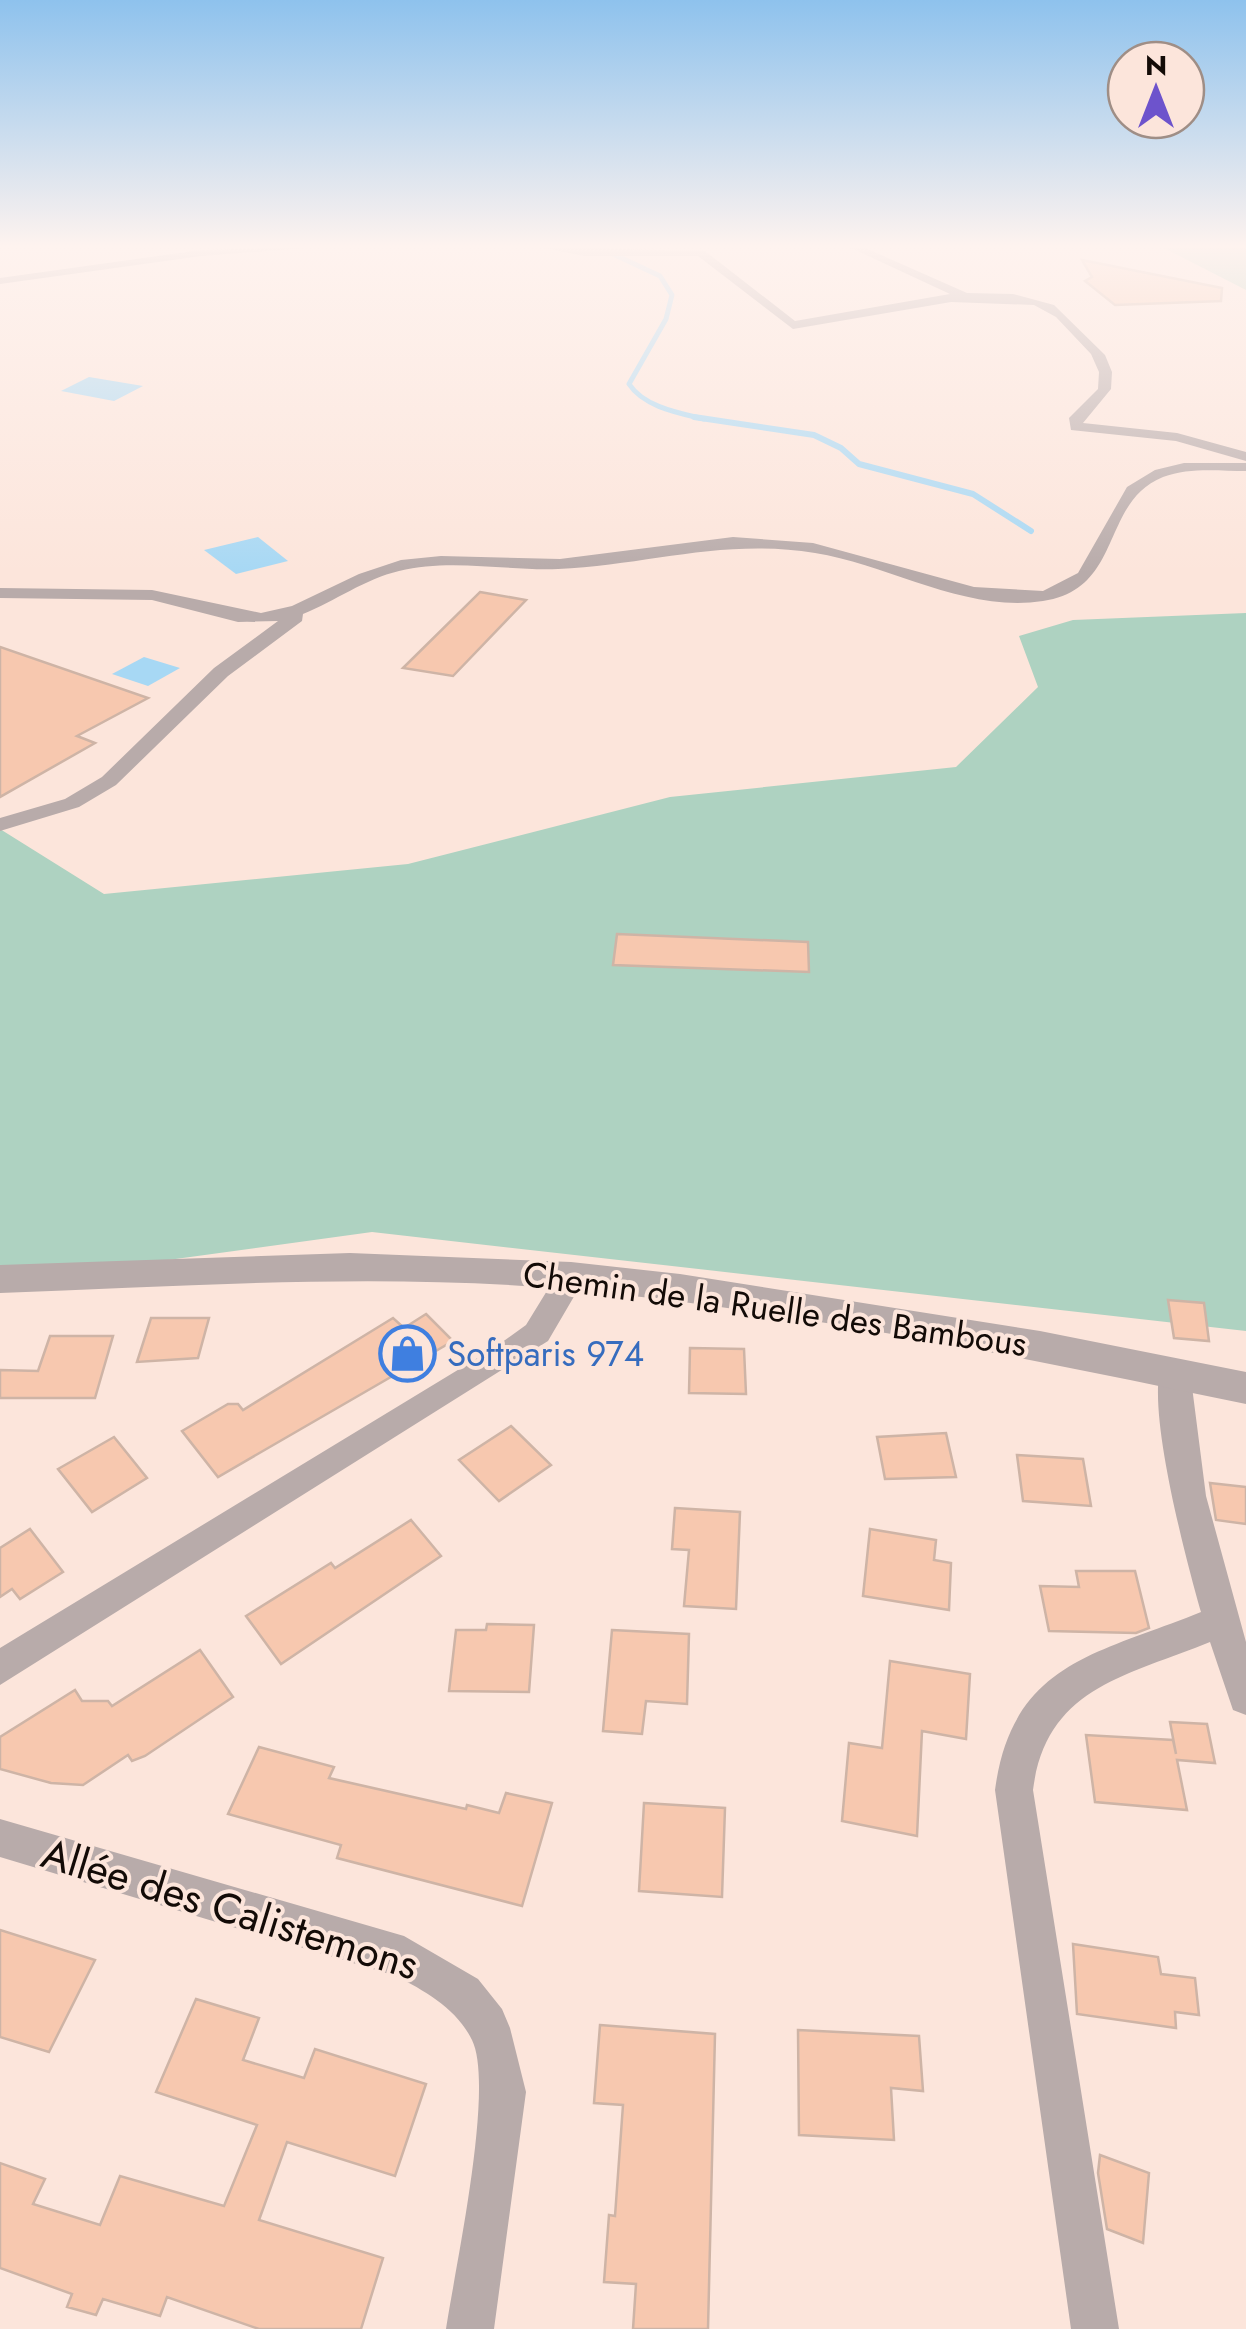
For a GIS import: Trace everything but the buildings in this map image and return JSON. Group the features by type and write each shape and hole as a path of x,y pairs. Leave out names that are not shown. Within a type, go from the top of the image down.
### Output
{"street":[{"path":"1100,356 1106,385 1097,404 1072,423 1076,427 1166,435 1246,457"},
{"path":"0,825 72,803 109,781 259,640 366,576 405,564 468,560 558,564 656,547 736,542 829,550 960,588 1043,596 1082,582 1101,554 1122,502 1148,478 1193,468 1246,467"},
{"path":"0,593 165,596 238,618 308,610"},
{"name":"Chemin de la Ruelle des Bambous","path":"0,1279 350,1267 571,1276 756,1300 1174,1371 1246,1388"},
{"path":"0,1668 505,1356 538,1333 571,1276"},
{"path":"1174,1371 1176,1436 1195,1536 1246,1698"},
{"path":"1096,2329 1014,1770 1037,1718 1069,1683 1220,1621"},
{"name":"Allée des Calistemons","path":"0,1838 404,1957 450,1980 474,2002 501,2054 504,2092 470,2329"}],"green space":[{"path":"1246,613 1246,1331 372,1232 0,1283 0,829 104,894 408,864 670,797 956,767 1038,687 1019,636 1073,620"}],"water":[{"path":"89,377 143,386 114,401 61,391"},
{"path":"258,537 288,561 236,574 204,550"},
{"path":"144,657 180,668 148,686 112,674"}],"waterway":[{"path":"645,356 629,384 653,404 699,418"},
{"path":"694,417 699,418"},
{"path":"699,418 814,435 841,448 859,464 973,494 1031,531"},
{"path":"699,418 704,419"}],"place":[{"name":"Softparis 974","path":"408,1354"}]}
